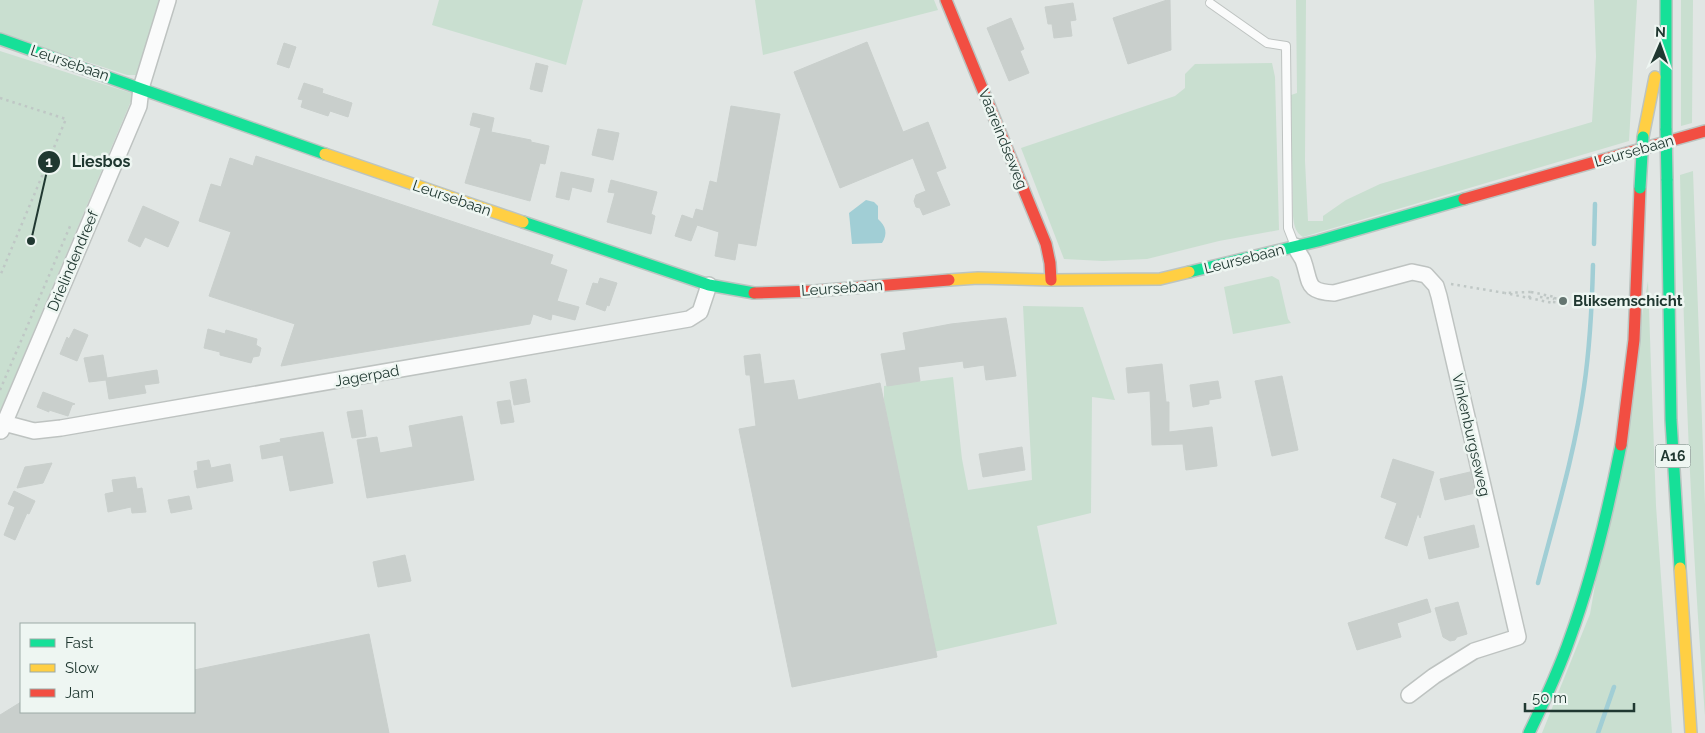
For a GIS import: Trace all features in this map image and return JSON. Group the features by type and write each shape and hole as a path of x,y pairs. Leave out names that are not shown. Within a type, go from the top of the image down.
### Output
{"main road":[{"name":"Vaareindseweg","path":"946,0 1046,244 1051,280"},
{"name":"A16","path":"1666,0 1666,130 1671,420 1690,733"},
{"name":"A16","path":"1529,733 1558,668 1579,610 1600,542 1616,472 1634,342 1643,137 1666,20"},
{"name":"Leursebaan","path":"0,39 141,88 280,140 709,285 751,293 814,291 978,278 1051,280 1160,279 1295,246 1705,131"}],"street":[{"name":"Drielindendreef","path":"2,427 139,106 141,88 168,0"},
{"path":"1295,246 1303,260 1307,279 1312,286 1323,293 1334,293 1412,272 1426,275 1432,281"},
{"name":"Vinkenburgseweg","path":"1409,695 1474,651 1518,637 1439,296 1436,286 1432,281"},
{"name":"Jagerpad","path":"2,427 34,431 61,428 689,319 700,312 709,285"}],"lane":[{"path":"1210,3 1267,43 1286,46 1288,228 1295,246"}],"path":[{"path":"0,98 66,119 0,276"},
{"name":"Drielindendreef","path":"0,390 74,217"},
{"path":"1432,281 1529,298 1554,300"},
{"path":"1505,293 1531,292 1554,300"},
{"path":"1529,298 1531,292"},
{"path":"1554,300 1540,297 1563,301"}],"green space":[{"path":"0,0 163,0 138,75 127,75 0,33"},
{"path":"439,0 583,0 566,65 432,25"},
{"path":"755,0 934,0 938,10 763,55"},
{"path":"1296,0 1306,0 1305,161 1308,221 1323,221 1323,216 1346,200 1380,184 1592,122 1596,57 1594,0 1637,0 1629,141 1303,237 1295,228 1293,216 1291,95 1297,93"},
{"path":"1681,0 1693,0 1692,123 1681,126"},
{"path":"0,51 134,94 0,411"},
{"path":"1272,63 1275,77 1279,230 1219,241 1147,259 1103,261 1064,259 1021,148 1175,96 1185,88 1185,74 1195,64"},
{"path":"1693,171 1705,504 1705,716 1689,446 1680,175"},
{"path":"1272,276 1279,280 1288,319 1291,323 1233,334 1224,287"},
{"path":"1648,281 1656,506 1672,733 1542,733 1590,614"},
{"path":"1023,306 1083,307 1115,400 1092,397 1091,513 1037,526 1057,624 929,653 884,401 884,386 953,377 962,459 968,490 1032,480"}],"water":[{"path":"866,200 874,202 878,206 878,219 883,224 885,236 882,243 852,244 849,213"}],"building":[{"path":"1170,0 1171,50 1128,64 1113,18"},
{"path":"1073,3 1076,20 1070,21 1072,36 1054,38 1052,24 1048,24 1045,7"},
{"path":"1011,18 1024,49 1020,51 1029,73 1009,81 987,28"},
{"path":"867,42 903,132 928,122 946,168 936,172 950,205 923,215 920,208 916,207 914,201 916,195 926,191 913,158 840,188 794,72"},
{"path":"284,43 296,47 289,68 277,64"},
{"path":"536,63 548,66 542,92 530,89"},
{"path":"304,83 323,89 322,93 352,103 348,117 330,111 328,116 301,107 303,100 298,99"},
{"path":"731,106 780,114 756,246 738,243 735,260 715,256 719,232 697,225 691,241 675,236 682,215 693,219 696,209 703,211 710,181 717,183"},
{"path":"473,113 494,118 491,132 531,140 531,142 549,146 545,164 540,163 530,201 465,183 481,128 470,125"},
{"path":"598,129 619,133 613,160 592,155"},
{"path":"256,156 553,255 550,264 567,270 557,301 579,307 575,320 552,314 551,320 533,314 530,324 281,366 295,324 209,296 231,232 199,221 211,184 221,187 230,158 253,166"},
{"path":"561,172 594,179 591,192 572,187 569,200 556,197"},
{"path":"611,180 657,192 651,214 655,216 651,234 607,222 615,193 608,192"},
{"path":"143,206 179,222 168,247 145,237 140,247 128,241"},
{"path":"600,278 617,283 609,306 607,305 605,311 586,304 593,283 598,284"},
{"path":"1006,318 1016,376 986,380 984,365 964,368 963,361 918,367 920,381 887,386 881,354 906,350 903,333 951,324"},
{"path":"74,329 88,335 77,361 60,354 67,337 69,339"},
{"path":"208,329 225,334 226,330 257,339 256,345 261,348 259,356 253,357 251,363 220,355 220,352 204,348"},
{"path":"760,354 764,384 794,380 798,400 880,383 937,657 792,687 739,429 756,426 750,375 746,375 744,356"},
{"path":"103,355 107,378 157,370 159,383 144,385 146,393 109,399 106,380 89,382 84,358"},
{"path":"1162,364 1166,402 1169,402 1169,432 1212,427 1217,466 1186,470 1183,444 1152,445 1150,391 1128,393 1126,368"},
{"path":"1282,376 1298,450 1272,456 1255,381"},
{"path":"526,379 530,402 514,405 510,382"},
{"path":"1218,381 1221,398 1209,400 1209,404 1193,407 1190,385"},
{"path":"43,392 75,404 72,405 68,416 37,407"},
{"path":"510,400 514,422 501,424 497,402"},
{"path":"362,410 366,436 352,438 347,412"},
{"path":"462,416 474,480 367,498 357,440 377,437 380,453 413,447 409,426"},
{"path":"323,432 333,483 290,491 283,455 262,459 260,446 281,442 280,439"},
{"path":"1022,447 1025,470 983,477 979,454"},
{"path":"1393,459 1434,472 1420,518 1418,513 1407,546 1385,538 1397,503 1381,497"},
{"path":"209,460 211,468 230,464 233,481 197,488 194,471 198,470 197,462"},
{"path":"52,463 43,483 17,488 25,467"},
{"path":"1470,472 1475,493 1445,500 1440,479"},
{"path":"135,477 137,489 142,488 146,512 132,513 131,507 108,512 105,494 114,492 112,480"},
{"path":"14,491 35,501 29,514 27,513 15,540 4,535 15,507 8,504"},
{"path":"189,496 192,509 171,513 168,500"},
{"path":"1474,525 1479,547 1429,559 1424,537"},
{"path":"405,555 411,581 378,587 373,562"},
{"path":"1427,599 1431,612 1397,623 1401,637 1357,650 1348,623"},
{"path":"1458,602 1467,634 1450,641 1443,637 1435,608"},
{"path":"369,634 389,733 0,733 0,715 20,703 20,713 195,713 195,670"}],"waterway":[{"path":"1594,244 1595,204"},
{"path":"1538,583 1564,485 1580,412 1589,341 1593,265"},
{"path":"1598,733 1614,687"}],"traffic: fast":[{"path":"1666,0 1666,130"},
{"path":"0,39 325,154"},
{"path":"1666,130 1667,179"},
{"path":"1640,188 1643,137"},
{"path":"1667,179 1671,420 1680,568"},
{"path":"1189,272 1318,241 1464,199"},
{"path":"523,222 709,285 754,293"},
{"path":"1529,733 1566,650 1586,591 1611,494 1621,445"}],"traffic: slow":[{"path":"1643,137 1655,77"},
{"path":"325,154 523,222"},
{"path":"949,280 978,278 1051,280 1160,279 1189,272"},
{"path":"1680,568 1691,733"}],"traffic: jam":[{"path":"946,0 1046,244 1051,280"},
{"path":"1464,199 1705,131"},
{"path":"1621,445 1634,340 1640,188"},
{"path":"754,293 814,291 949,280"}],"place":[{"name":"Liesbos","path":"31,241"},
{"name":"Bliksemschicht","path":"1563,301"}]}
